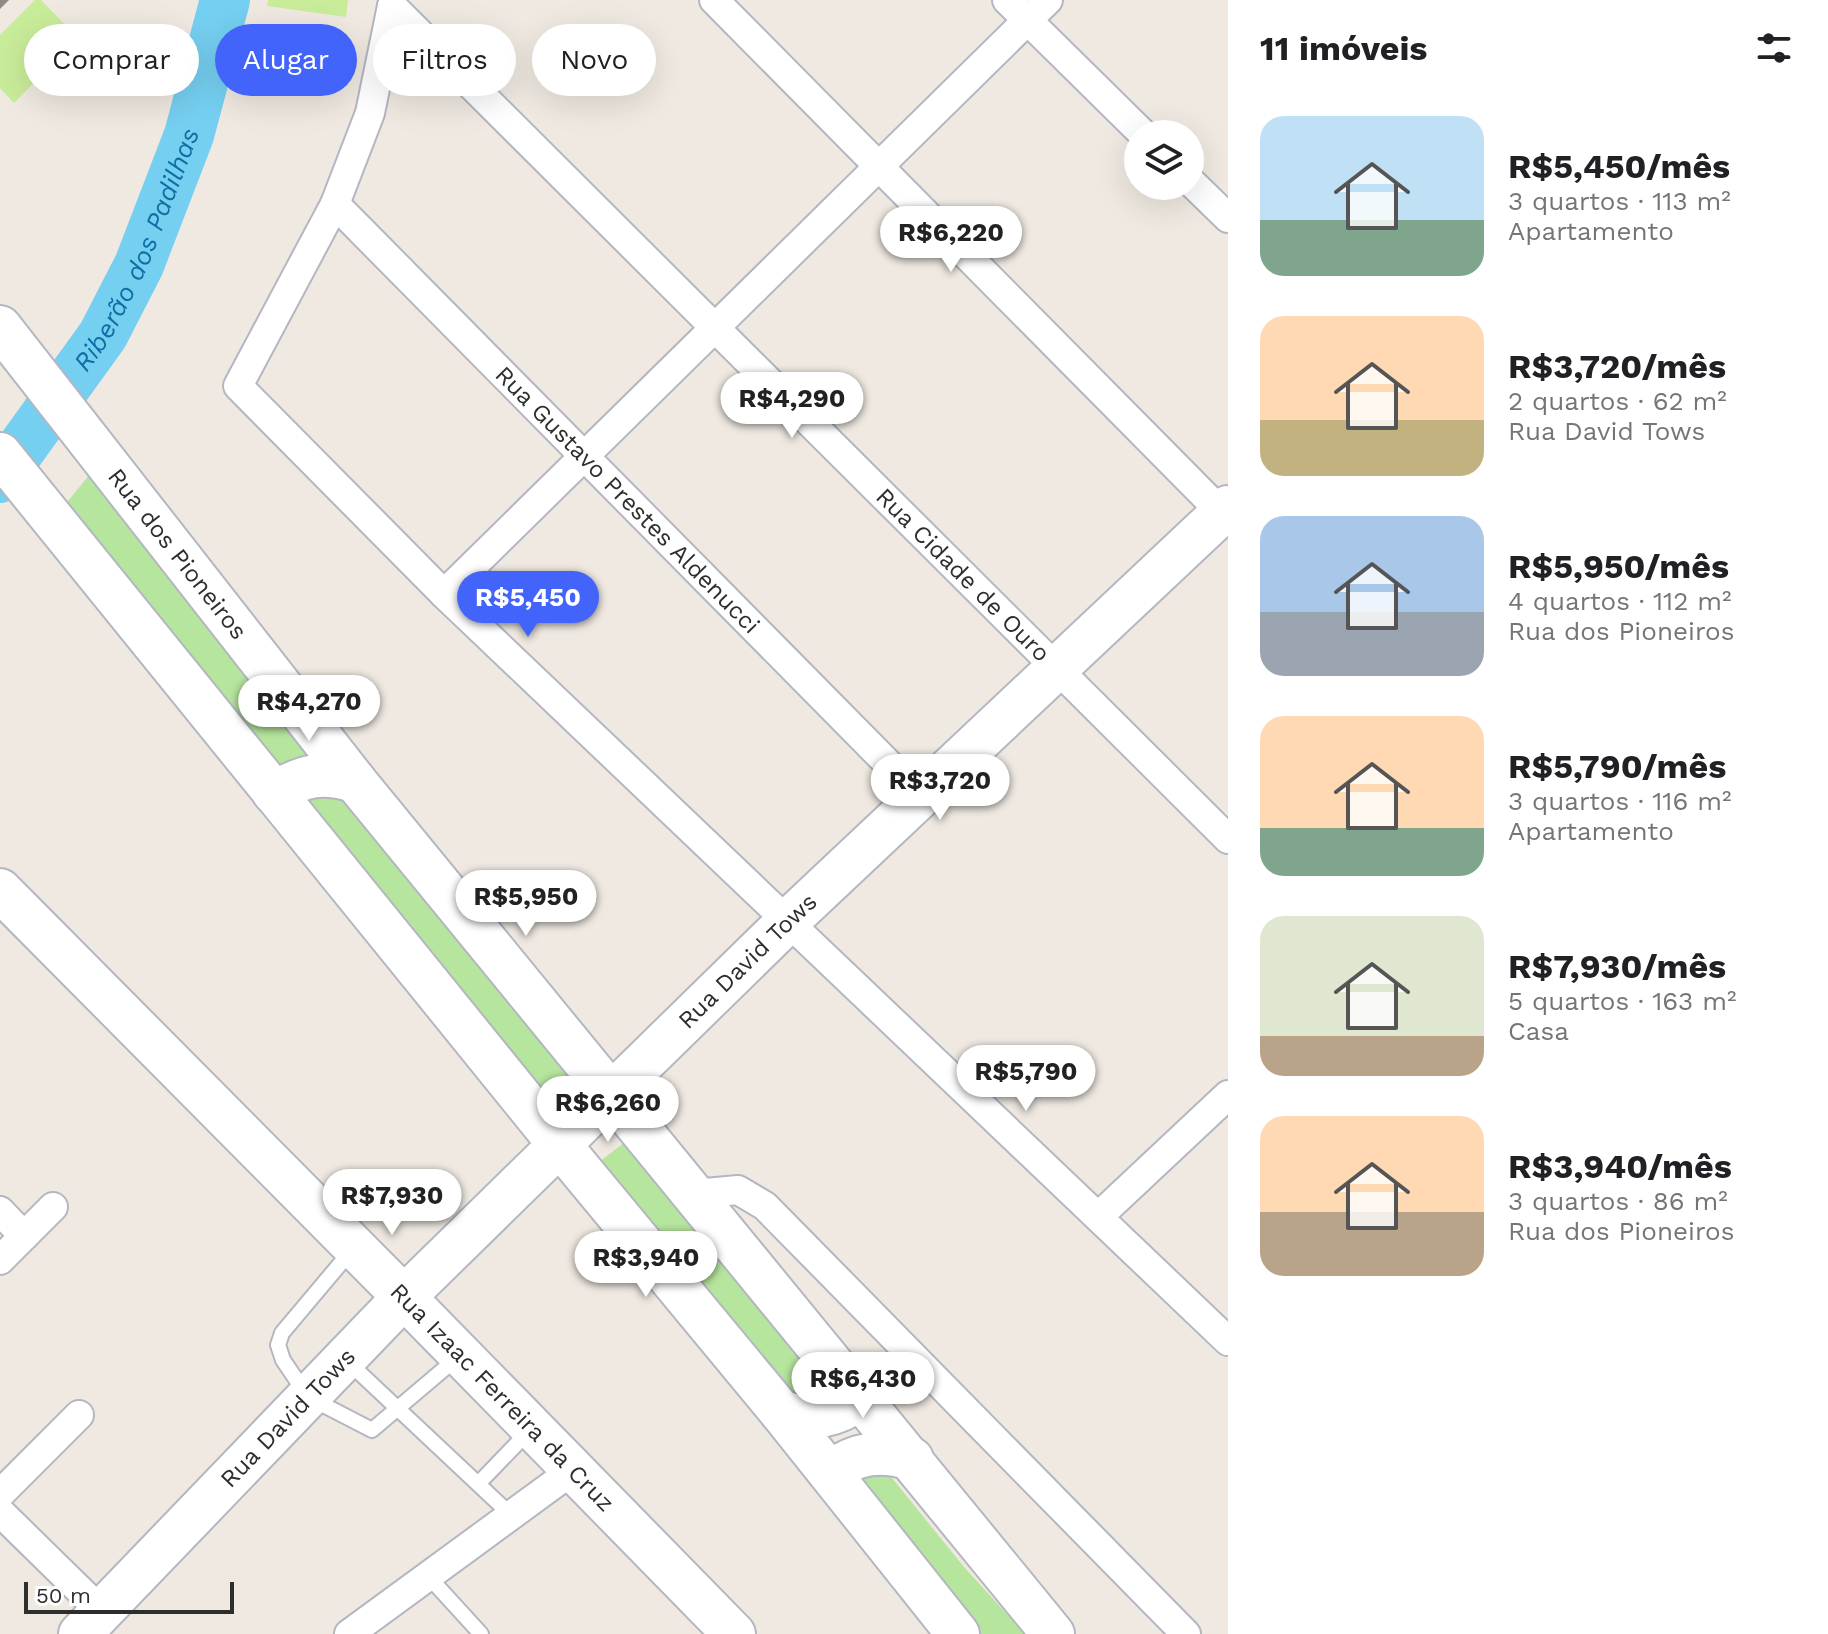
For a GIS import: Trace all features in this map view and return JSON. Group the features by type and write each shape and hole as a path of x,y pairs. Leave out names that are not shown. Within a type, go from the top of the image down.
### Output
{"main road":[{"name":"Rua dos Pioneiros","path":"0,327 355,781 1053,1634"},
{"path":"0,454 559,1144 781,1412 958,1634"},
{"name":"Rua David Tows","path":"90,1622 404,1297 559,1144 787,922 1225,510"},
{"path":"274,793 296,780 315,775 335,775 355,781"},
{"name":"Rua Izaac Ferreira da Cruz","path":"0,890 734,1634"},
{"path":"781,1412 802,1418 823,1418 844,1411 861,1398"},
{"path":"829,1472 847,1459 868,1453 890,1453 912,1459"}],"street":[{"path":"714,0 1225,510"},
{"path":"444,594 879,164 1017,10 1048,0"},
{"name":"Rua Cidade de Ouro","path":"335,204 370,113 392,6 1228,839"},
{"path":"1017,10 1129,120"},
{"path":"1204,195 1228,218"},
{"path":"335,204 238,386 444,594 1098,1217 1224,1330"},
{"name":"Rua Gustavo Prestes Aldenucci","path":"335,204 920,796"},
{"path":"1098,1217 1228,1095"},
{"path":"694,1194 738,1190 765,1206 1186,1634"},
{"path":"0,1260 53,1207"},
{"path":"0,1211 24,1236"},
{"path":"0,1494 79,1415"},
{"path":"349,1634 573,1470"},
{"path":"0,1512 90,1622"}],"lane":[{"path":"355,1247 282,1333 278,1345 283,1360 308,1397 372,1430 460,1356"},
{"path":"345,1358 512,1516"},
{"path":"478,1484 532,1428"},
{"path":"428,1576 481,1634"}],"green space":[{"path":"35,0 41,0 64,24 24,24 24,93 14,103 0,88 0,35"},
{"path":"268,0 348,0 346,17 267,6"},
{"path":"94,469 321,759 275,776 64,506"},
{"path":"336,789 420,894 576,1074 544,1107 294,794"},
{"path":"634,1135 840,1395 801,1409 590,1169"},
{"path":"859,1472 888,1473 964,1567 1025,1634 963,1634 842,1484"}],"waterway":[{"name":"Riberão dos Padilhas","path":"0,478 103,335 139,265 189,135 225,0"}]}
